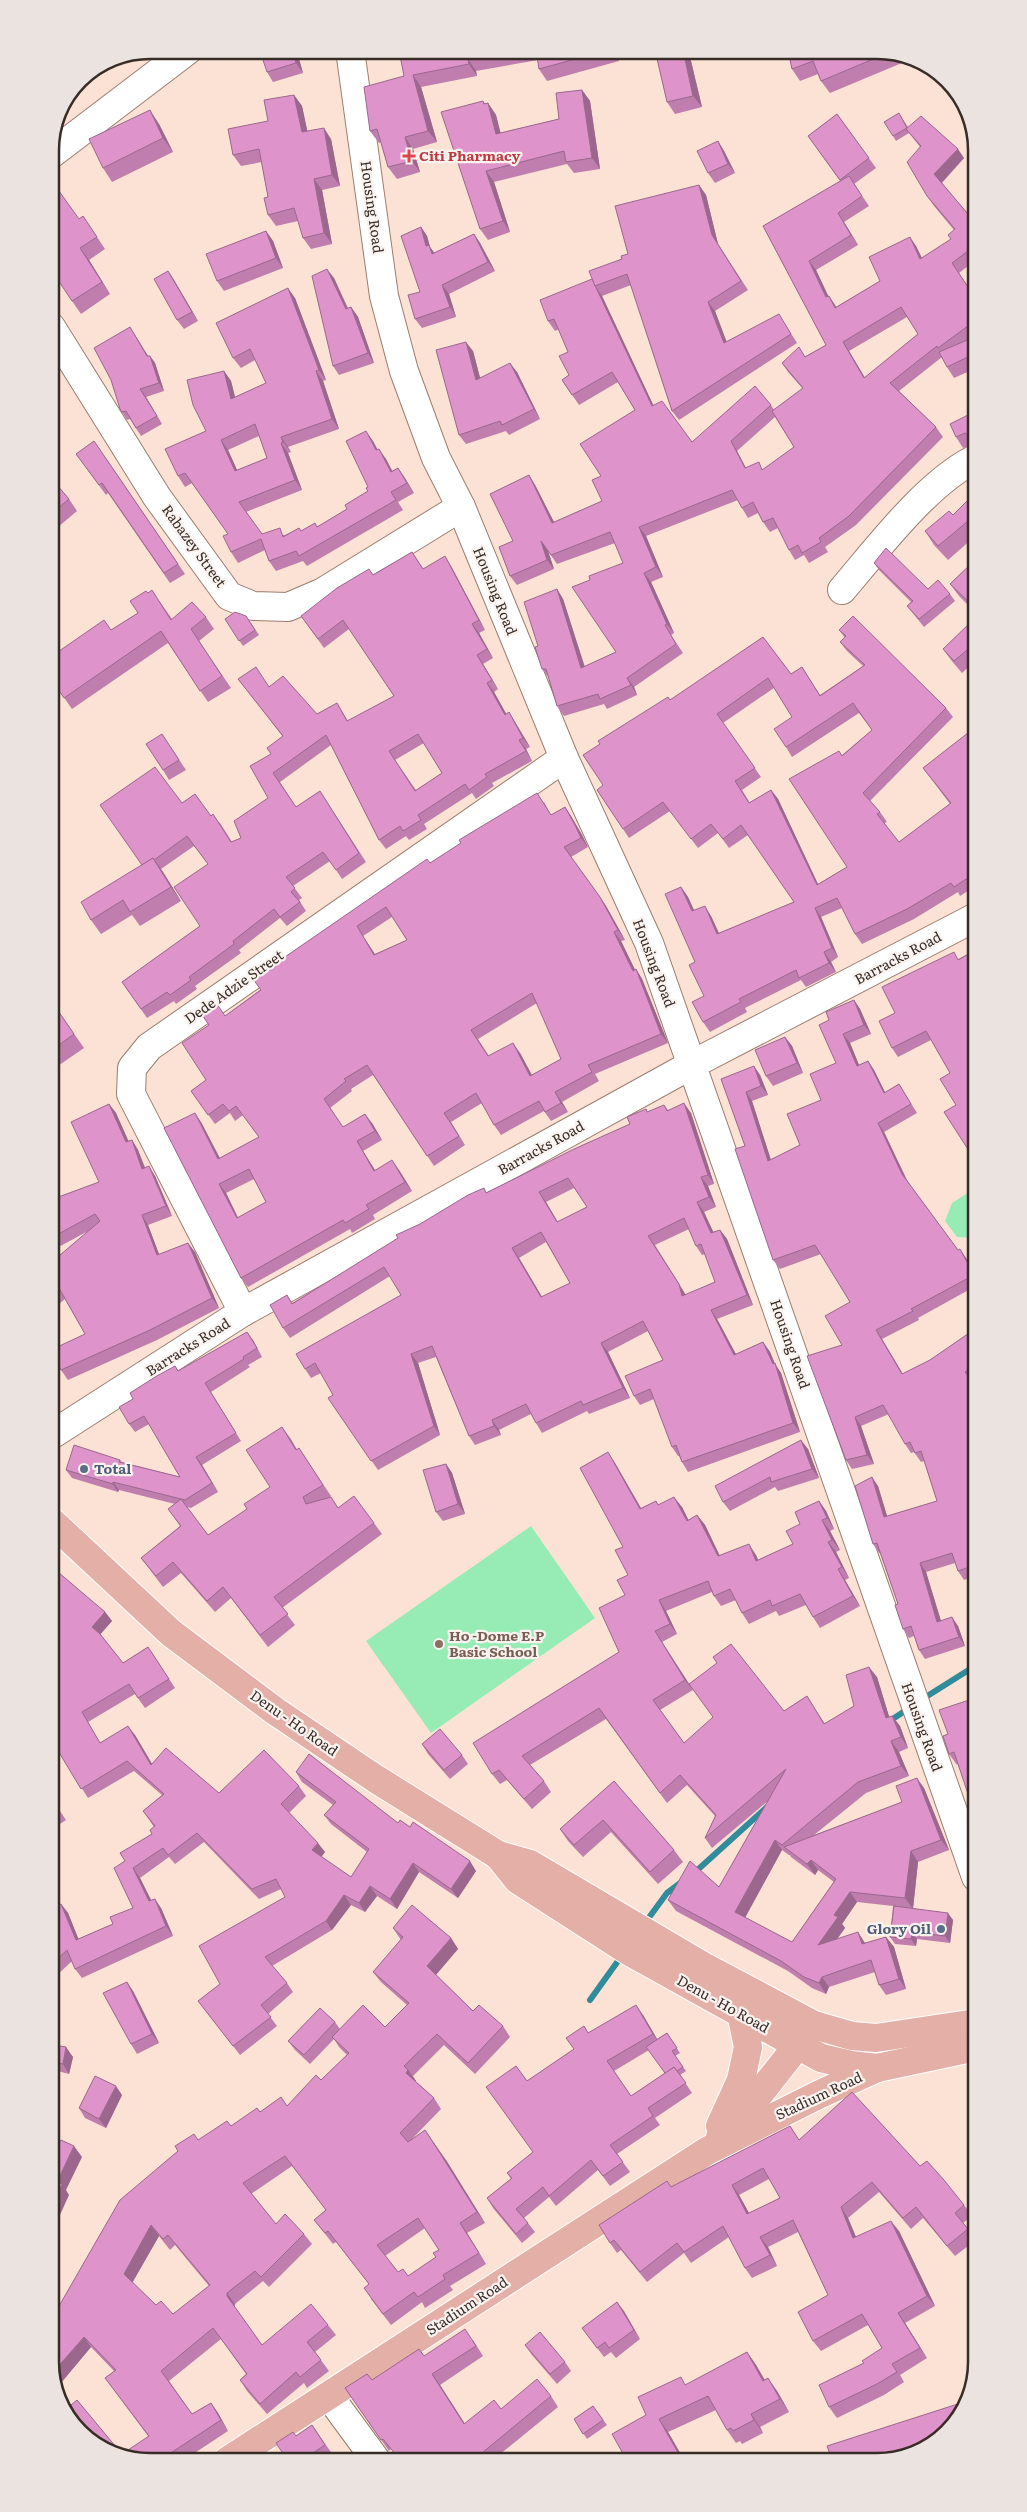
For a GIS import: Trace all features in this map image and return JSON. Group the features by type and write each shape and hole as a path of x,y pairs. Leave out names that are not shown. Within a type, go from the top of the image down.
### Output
{"main road":[{"name":"Denu - Ho Road","path":"59,1529 171,1633 275,1711 376,1779 498,1855 530,1864 634,1940 741,2014 806,2035 876,2038 968,2025"},
{"name":"Denu - Ho Road","path":"634,1940 760,1998 806,2035 821,2058 851,2065 877,2068 968,2049"},
{"name":"Stadium Road","path":"707,2151 729,2111 741,2080 748,2047 741,2014"},
{"name":"Stadium Road","path":"707,2151 753,2102 806,2035"},
{"name":"Stadium Road","path":"240,2453 707,2151 818,2094 877,2068"}],"street":[{"path":"59,148 176,59"},
{"name":"Housing Road","path":"351,59 384,296 404,371 436,458 460,507 564,758 649,943 914,1704 968,1834"},
{"name":"Rabazey Street","path":"59,340 163,504 230,596 253,606 288,607 322,592 460,507"},
{"path":"842,590 899,523 955,469 968,462"},
{"name":"Dede Adzie Street","path":"243,1312 131,1094 132,1068 149,1047 564,758"},
{"name":"Barracks Road","path":"59,1430 243,1312 691,1066 968,921"},
{"path":"329,2396 371,2453"}],"green space":[{"path":"968,1193 968,1238 957,1237 945,1221 952,1203"},
{"path":"531,1526 595,1618 431,1733 366,1641"}],"building":[{"path":"263,59 295,59 296,63 267,72"},
{"path":"401,59 468,59 469,64 413,75 428,131 405,137 412,161 388,167 377,129 370,131 364,87 404,76"},
{"path":"537,59 575,59 539,69"},
{"path":"657,59 685,59 693,96 667,102"},
{"path":"790,59 873,59 821,81 813,61 792,69"},
{"path":"582,90 592,158 566,162 564,151 486,171 503,221 480,229 441,112 483,101 484,104 488,103 496,134 559,119 556,93"},
{"path":"294,95 302,132 324,128 332,175 314,179 324,233 303,238 294,208 268,215 264,198 268,197 259,149 233,155 228,129 268,121 264,100"},
{"path":"150,110 163,138 103,168 89,139"},
{"path":"899,113 907,128 893,136 884,122"},
{"path":"837,114 869,158 840,180 808,136"},
{"path":"921,116 958,149 934,174 968,214 968,251 952,263 968,287 968,326 938,348 937,346 890,383 936,427 849,516 819,538 821,542 802,553 798,545 789,550 773,518 763,522 753,502 742,508 732,490 639,527 656,567 644,573 667,624 665,625 676,644 627,678 631,685 600,699 598,694 557,706 546,669 542,669 535,647 538,646 524,602 557,589 581,668 616,652 572,587 590,580 589,576 623,563 610,532 551,555 541,541 547,560 510,576 499,547 513,541 490,494 529,475 552,523 602,501 592,480 601,476 580,444 635,410 612,372 572,395 562,380 569,375 559,356 568,352 554,319 548,321 540,300 592,279 652,406 662,401 692,442 755,386 771,405 731,441 745,468 759,462 762,470 794,447 772,411 803,388 782,363 799,347 805,357 826,345 763,226 849,176 862,196 838,213 851,235 809,261 826,297 829,296 835,308 880,281 869,257 910,237 920,259 951,239 948,235 955,229 927,196 907,162 921,146 906,129","holes":["901,307 918,334 864,378 843,342"]},
{"path":"718,141 728,164 708,173 697,151"},
{"path":"699,185 712,235 741,281 708,302 724,343 779,314 791,334 672,411 627,274 595,286 589,271 622,259 621,256 628,254 615,206"},
{"path":"59,191 79,219 83,216 97,237 80,248 102,282 72,301 59,282"},
{"path":"421,227 426,246 429,245 432,254 474,234 488,262 442,285 450,307 415,319 408,295 420,292 401,236"},
{"path":"266,231 276,258 217,281 206,254"},
{"path":"327,269 346,309 351,307 368,353 333,366 312,276"},
{"path":"168,271 192,312 177,320 154,279"},
{"path":"288,288 319,370 316,371 332,419 281,437 283,442 281,443 295,480 239,502 262,534 280,528 283,537 299,528 301,531 315,523 317,527 347,509 345,505 368,491 366,488 368,487 346,441 366,431 376,450 379,449 391,472 398,468 407,483 391,492 396,500 299,556 296,551 269,561 261,539 231,552 223,536 228,534 185,473 178,476 165,449 206,431 193,405 187,380 224,371 231,399 266,383 250,349 233,358 216,323","holes":["255,424 267,458 235,471 221,440"]},
{"path":"130,327 147,356 150,356 159,383 140,389 157,416 136,428 126,411 122,412 120,409 111,380 94,348"},
{"path":"968,340 968,357 947,367 939,352"},
{"path":"466,342 476,380 510,363 534,409 502,425 500,421 459,435 436,350"},
{"path":"968,415 968,434 965,433 956,437 950,424"},
{"path":"94,441 178,564 164,573 102,483 99,485 76,454"},
{"path":"59,487 69,499 59,507"},
{"path":"968,500 968,521 938,546 925,531 949,511 953,515"},
{"path":"886,548 928,589 938,580 950,594 919,619 907,606 913,601 874,563"},
{"path":"412,552 423,569 445,556 479,620 472,624 487,649 477,655 492,680 487,683 505,715 509,712 523,738 519,740 526,751 485,774 487,777 469,790 465,784 418,815 421,820 403,831 400,826 379,840 326,735 273,773 296,807 320,791 359,853 336,870 323,852 286,877 295,888 291,892 300,902 280,917 274,909 233,941 234,944 189,977 191,980 170,995 167,992 141,1009 122,982 200,926 174,887 208,864 187,836 154,860 153,858 142,865 100,805 155,767 182,803 195,794 211,816 213,814 231,842 241,838 234,821 268,798 250,766 271,754 267,748 283,736 238,679 256,667 269,687 283,676 317,714 337,703 347,721 394,696 343,620 318,639 301,616 337,588 369,569 373,575","holes":["418,734 442,773 415,791 389,751"]},
{"path":"968,567 968,601 950,584"},
{"path":"152,590 171,620 192,602 206,617 191,629 222,676 200,691 161,631 64,698 59,691 59,651 104,620 111,630 138,613 130,601 146,591 148,593"},
{"path":"235,612 246,616 255,630 239,641 225,619"},
{"path":"853,616 946,708 863,793 880,812 877,814 899,842 951,803 923,768 968,733 968,878 954,887 951,883 907,909 855,934 837,898 815,908 832,948 824,952 829,963 799,978 796,970 739,999 741,1002 703,1022 692,1002 704,996 689,965 695,962 665,894 681,887 692,911 705,906 717,934 794,902 741,825 723,839 711,824 691,839 663,802 623,829 597,790 603,785 583,755 600,744 598,741 668,697 670,700 763,637 791,674 802,667 820,696 865,665 840,642 846,636 839,630","holes":["768,678 792,717 774,729 786,747 853,703 872,730 842,756 839,751 789,779 847,867 817,885 771,790 749,803 735,781 755,768 717,714"]},
{"path":"968,625 968,651 954,661 943,649"},
{"path":"162,734 179,760 163,770 146,744"},
{"path":"537,793 551,815 565,807 581,838 564,847 600,897 618,930 614,932 633,971 636,969 661,1034 588,1065 592,1072 555,1092 561,1103 545,1112 539,1101 494,1125 476,1093 444,1113 459,1136 427,1156 367,1065 344,1079 346,1081 324,1099 343,1127 365,1114 375,1131 357,1141 374,1171 392,1160 405,1182 366,1205 369,1209 345,1223 343,1220 241,1278 164,1128 195,1113 218,1159 259,1137 236,1106 229,1111 223,1104 208,1115 191,1091 206,1080 182,1043 209,1025 202,1015 217,1004 225,1016 261,990 253,979 427,859 430,863 461,843 459,840","holes":["386,907 407,940 374,955 357,926","532,993 561,1059 530,1076 513,1043 488,1056 471,1030","249,1169 266,1202 237,1218 219,1184"]},
{"path":"153,858 171,887 130,912 123,900 91,920 81,902"},
{"path":"954,952 958,960 968,954 968,1149 944,1112 956,1105 940,1079 950,1073 926,1031 892,1048 879,1021 895,1013 882,987"},
{"path":"854,1000 864,1025 843,1034 857,1066 868,1061 884,1093 899,1084 911,1104 878,1123 902,1174 958,1250 960,1249 968,1264 968,1278 911,1309 913,1311 876,1330 902,1374 930,1360 968,1334 968,1370 965,1372 968,1376 968,1567 958,1571 952,1553 920,1563 937,1622 952,1617 959,1637 919,1650 911,1626 903,1629 895,1605 898,1604 877,1543 873,1544 855,1486 872,1477 884,1517 937,1501 921,1451 915,1453 910,1442 905,1444 883,1405 855,1417 867,1455 846,1460 807,1356 842,1345 825,1316 850,1302 815,1245 773,1260 735,1149 745,1146 721,1079 754,1066 761,1086 746,1092 768,1161 800,1145 787,1114 821,1100 810,1074 836,1063 819,1025 829,1020 826,1012"},
{"path":"59,1012 74,1034 59,1045"},
{"path":"785,1037 797,1063 766,1076 755,1050"},
{"path":"684,1103 708,1175 701,1177 709,1197 697,1202 711,1233 720,1230 747,1295 711,1310 734,1355 763,1342 773,1364 775,1363 793,1423 682,1462 676,1445 672,1447 650,1389 634,1396 625,1376 663,1360 643,1321 601,1343 623,1388 583,1405 581,1401 536,1423 526,1404 492,1420 494,1426 469,1436 432,1346 411,1354 434,1426 371,1461 328,1398 333,1395 315,1363 305,1369 296,1354 401,1295 384,1267 283,1328 270,1305 287,1295 292,1304 398,1238 396,1235 420,1224 468,1195 484,1188 486,1193 574,1149 630,1124 627,1117 646,1109 647,1112 664,1105 667,1111","holes":["568,1178 587,1207 557,1222 539,1192","684,1218 696,1246 701,1244 715,1282 682,1296 679,1284 648,1236","541,1232 570,1283 541,1297 512,1248"]},
{"path":"109,1104 126,1142 132,1140 142,1169 149,1166 166,1206 142,1215 157,1255 188,1243 212,1298 150,1330 61,1370 59,1366 59,1346 85,1334 59,1288 59,1256 100,1221 95,1214 59,1234 59,1197 99,1182 71,1122"},
{"path":"247,1332 257,1348 243,1357 244,1359 205,1383 236,1433 196,1457 212,1483 185,1500 113,1482 113,1484 66,1470 74,1445 120,1460 119,1462 180,1477 144,1416 129,1424 119,1407 133,1399 130,1393 155,1377 175,1366 178,1371"},
{"path":"282,1427 296,1450 299,1448 323,1485 303,1497 306,1504 331,1497 338,1508 354,1496 374,1523 274,1597 288,1614 260,1635 223,1587 207,1601 173,1562 156,1576 141,1558 181,1526 168,1509 181,1499 208,1535 247,1509 244,1504 270,1487 246,1450"},
{"path":"801,1440 812,1469 771,1482 770,1477 723,1502 715,1486"},
{"path":"608,1452 640,1509 656,1501 658,1505 674,1497 687,1521 697,1515 718,1556 749,1544 756,1561 793,1544 786,1531 800,1524 795,1512 819,1501 827,1518 822,1520 832,1540 828,1542 842,1567 838,1569 853,1596 813,1617 800,1594 772,1606 770,1600 742,1613 730,1589 714,1596 708,1581 659,1600 670,1624 655,1631 685,1680 653,1700 684,1743 713,1717 689,1684 717,1663 713,1657 731,1644 784,1711 807,1696 824,1724 854,1706 846,1675 869,1667 886,1718 892,1716 901,1737 891,1741 901,1766 858,1782 782,1845 775,1840 735,1912 792,1942 836,1879 811,1860 807,1864 784,1847 902,1802 896,1786 917,1778 941,1840 911,1851 905,1898 850,1892 834,1915 838,1917 818,1945 858,1932 862,1944 886,1937 899,1979 879,1985 871,1960 822,1977 819,1983 804,1977 781,1961 668,1900 690,1861 719,1887 786,1769 705,1838 716,1815 680,1775 660,1793 599,1708 522,1756 544,1781 524,1799 499,1770 492,1774 473,1743 619,1652 599,1608 625,1595 617,1580 628,1575 615,1550 623,1547 580,1468"},
{"path":"446,1464 458,1504 436,1512 423,1470"},
{"path":"59,1573 105,1612 92,1627 123,1663 148,1647 169,1679 138,1698 129,1684 82,1712 100,1743 128,1726 151,1765 166,1748 219,1793 264,1750 299,1786 281,1804 318,1843 312,1850 351,1877 369,1849 324,1815 336,1802 296,1772 309,1754 398,1823 400,1820 410,1827 413,1822 470,1861 451,1889 413,1863 390,1899 370,1886 359,1903 344,1895 326,1921 265,1957 287,1983 261,2005 271,2017 233,2046 198,2001 220,1984 199,1946 285,1897 276,1879 252,1889 197,1833 168,1855 163,1848 133,1868 149,1901 155,1899 166,1926 75,1969 67,1950 59,1957 59,1905 61,1904 76,1940 113,1924 110,1917 133,1908 114,1868 125,1861 120,1853 152,1834 150,1830 155,1826 143,1811 164,1794 127,1761 81,1789 59,1752"},
{"path":"968,1700 968,1794 954,1752 949,1754 943,1736 948,1734 939,1710"},
{"path":"440,1729 462,1755 444,1770 422,1744"},
{"path":"614,1781 674,1850 650,1872 603,1820 574,1845 560,1829"},
{"path":"412,1905 451,1938 427,1966 473,2011 479,2005 503,2026 468,2063 437,2034 404,2066 408,2070 406,2073 434,2098 400,2133 408,2142 425,2130 477,2212 460,2223 479,2253 443,2275 445,2279 418,2297 414,2292 383,2314 364,2288 369,2284 328,2231 325,2233 314,2220 326,2210 285,2156 243,2183 276,2224 285,2214 304,2234 261,2277 255,2271 227,2293 227,2296 262,2345 311,2304 328,2325 307,2342 321,2360 300,2377 296,2372 260,2404 240,2380 247,2374 213,2328 161,2371 192,2414 211,2403 221,2420 171,2453 144,2453 127,2450 149,2436 105,2378 116,2370 84,2337 59,2365 59,2306 120,2200 178,2151 175,2146 194,2134 198,2140 227,2121 231,2126 257,2108 260,2112 281,2097 287,2106 316,2075 321,2080 349,2053 332,2037 363,2005 385,2027 409,2003 373,1972 403,1937 393,1928","holes":["418,2218 439,2250 433,2253 436,2257 408,2276 403,2269 398,2272 377,2245","151,2225 163,2239 168,2235 210,2285 173,2314 161,2301 156,2305 124,2274"]},
{"path":"894,1906 948,1913 945,1936 912,1932 911,1939 890,1937"},
{"path":"127,1982 152,2034 131,2044 103,1993"},
{"path":"636,2005 653,2034 607,2061 631,2096 674,2067 686,2083 648,2108 653,2116 610,2145 623,2162 603,2176 591,2160 549,2196 543,2187 516,2209 528,2223 516,2234 487,2198 512,2178 507,2173 533,2152 486,2087 516,2066 527,2081 574,2049 566,2038 584,2026 588,2033"},
{"path":"320,2008 335,2022 304,2055 288,2041"},
{"path":"667,2033 677,2048 672,2051 683,2067 677,2071 674,2067 665,2073 646,2047"},
{"path":"59,2046 66,2047 63,2064 59,2063"},
{"path":"95,2076 116,2086 99,2119 79,2108"},
{"path":"852,2092 920,2166 927,2161 944,2180 964,2205 955,2213 968,2229 947,2246 916,2207 903,2218 872,2182 841,2207 853,2238 891,2221 927,2296 898,2313 920,2348 892,2364 897,2372 877,2384 829,2407 819,2385 864,2363 862,2361 882,2348 862,2314 813,2341 798,2312 828,2295 793,2220 760,2237 770,2255 745,2268 723,2226 684,2252 677,2243 640,2272 614,2240 610,2243 599,2225 667,2181 671,2187 790,2126 799,2140","holes":["763,2168 780,2198 747,2214 732,2185"]},
{"path":"61,2140 74,2146 59,2178 59,2144"},
{"path":"617,2302 634,2330 609,2348 605,2342 597,2348 582,2328"},
{"path":"465,2329 476,2346 432,2374 464,2424 494,2400 501,2409 537,2379 551,2396 482,2453 394,2453 383,2439 381,2440 345,2388 367,2374 372,2380 419,2349 424,2356"},
{"path":"540,2332 565,2362 550,2374 525,2345"},
{"path":"747,2352 763,2381 768,2378 780,2399 751,2414 754,2420 733,2431 731,2428 727,2430 708,2396 659,2419 678,2453 623,2453 612,2434 646,2415 638,2397 681,2377 685,2385"},
{"path":"77,2400 115,2446 104,2441 85,2427 70,2406"},
{"path":"958,2404 942,2427 928,2438 918,2444 895,2452 830,2453 827,2446"},
{"path":"593,2406 603,2420 583,2434 574,2419"},
{"path":"312,2425 325,2445 313,2453 283,2453 276,2443 293,2432 296,2436"}],"waterway":[{"path":"921,1700 968,1670"},
{"path":"888,1722 911,1707"},
{"path":"693,1874 767,1807"},
{"path":"645,1923 667,1893 683,1881"},
{"path":"590,2000 623,1954"}],"place":[{"name":"Citi Pharmacy","path":"409,156"},
{"name":"Total","path":"84,1469"},
{"name":"Ho -Dome E.P Basic School","path":"439,1644"},
{"name":"Glory Oil","path":"941,1929"}]}
